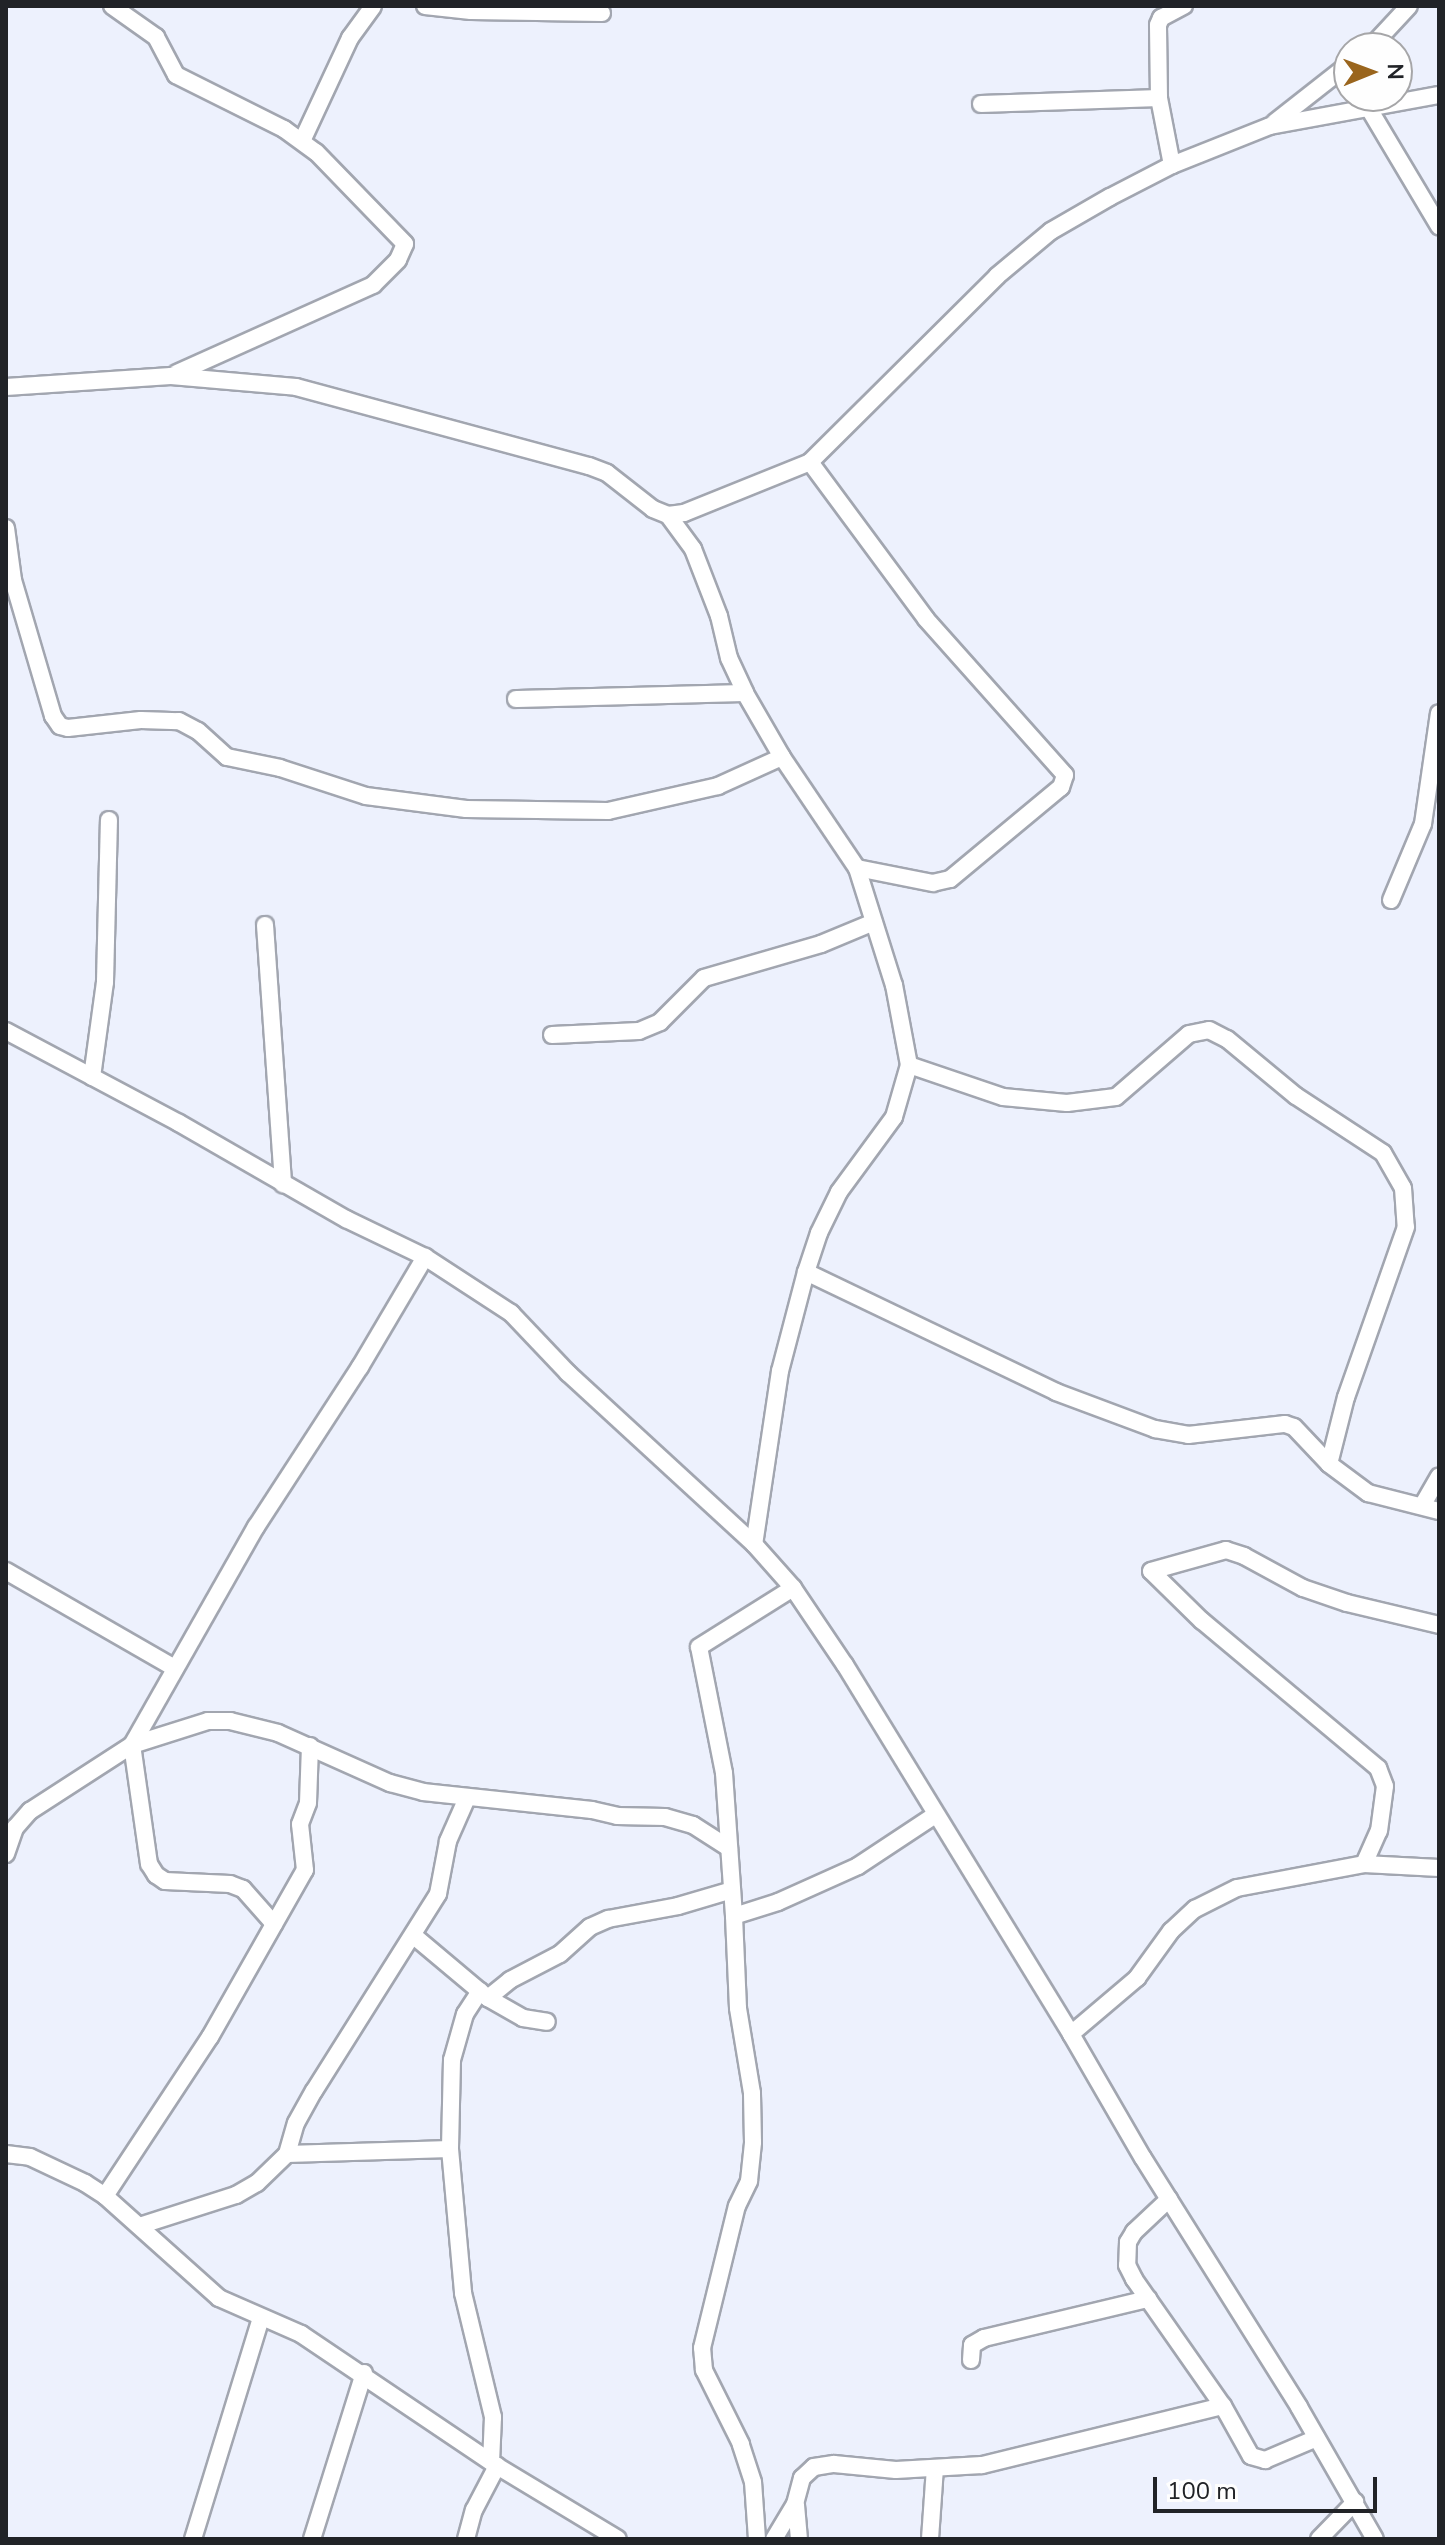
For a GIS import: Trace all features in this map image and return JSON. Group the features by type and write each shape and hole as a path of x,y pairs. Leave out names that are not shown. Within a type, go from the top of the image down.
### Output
{"street":[{"path":"302,141 350,38 373,6"},
{"path":"425,6 471,11 602,13"},
{"path":"1172,165 1159,98 1158,25 1161,18 1184,6"},
{"path":"1385,32 1409,6"},
{"path":"124,9 162,44 168,62 181,78 302,141 396,231 403,239 405,251 373,285 171,376"},
{"path":"1270,126 1333,77"},
{"path":"1413,99 1439,95"},
{"path":"981,104 1159,98"},
{"path":"668,515 733,496 810,462 997,276 1051,231 1172,165 1270,126 1342,112"},
{"path":"1371,112 1439,226"},
{"path":"6,387 171,376 296,387 607,473 653,509 668,515 693,549 719,616 729,658 745,693 782,757 857,868 894,985 909,1065 894,1117 839,1192 819,1233 806,1272 780,1371 754,1544"},
{"path":"810,462 926,619 1065,775 1061,787 950,879 933,883 857,868"},
{"path":"6,528 13,580 53,716 60,726 68,728 141,720 179,721 198,731 227,757 280,768 366,796 466,809 608,811 718,786 782,757"},
{"path":"516,699 745,693"},
{"path":"1391,900 1423,824 1439,713"},
{"path":"92,1077 105,982 109,820"},
{"path":"552,1035 639,1031 660,1022 704,978 821,944 874,922"},
{"path":"265,925 283,1184"},
{"path":"909,1065 1003,1097 1067,1103 1116,1097 1189,1034 1209,1030 1227,1039 1296,1096 1383,1153 1403,1188 1406,1227 1346,1397 1329,1464"},
{"path":"6,1031 283,1184 425,1257 511,1313 568,1373 754,1544 821,1626 1317,2438 1375,2539"},
{"path":"274,1924 243,1889 230,1884 165,1881 156,1875 149,1864 132,1745 256,1527 360,1367 425,1257"},
{"path":"806,1272 1056,1392 1174,1433 1205,1435 1285,1424 1300,1433 1329,1464 1368,1493 1439,1511"},
{"path":"1422,1506 1439,1476"},
{"path":"1364,1864 1379,1831 1385,1786 1378,1768 1202,1621 1151,1571 1226,1550 1332,1598 1439,1625"},
{"path":"6,1571 175,1668"},
{"path":"757,2539 753,2482 741,2444 704,2370 702,2348 737,2206 749,2181 753,2142 752,2093 738,2008 720,1743 704,1682 699,1647 793,1588"},
{"path":"6,1854 15,1828 30,1811 132,1745 208,1721 230,1721 278,1733 390,1783 467,1798 634,1818 665,1817 693,1825 729,1848"},
{"path":"105,2196 210,2037 306,1866 300,1824 308,1803 310,1746"},
{"path":"139,2226 236,2195 257,2183 287,2154 296,2123 314,2091 438,1894 448,1841 467,1798"},
{"path":"734,1916 778,1902 858,1866 935,1815"},
{"path":"1071,2034 1137,1978 1171,1931 1195,1909 1237,1888 1364,1864 1439,1868"},
{"path":"466,2539 474,2510 494,2464 493,2417 463,2293 450,2149 452,2060 465,2014 484,1995 560,1954 590,1927 608,1919 678,1906 732,1890"},
{"path":"414,1936 484,1995 523,2018 547,2022"},
{"path":"287,2154 450,2149"},
{"path":"6,2154 30,2157 105,2196 219,2298 301,2334 364,2373 494,2464 618,2539"},
{"path":"1169,2199 1134,2232 1128,2242 1127,2265 1148,2299 1223,2406 1251,2456 1265,2460 1317,2438"},
{"path":"971,2360 972,2345 984,2338 1148,2299"},
{"path":"193,2539 261,2318"},
{"path":"312,2539 364,2373"},
{"path":"774,2539 795,2504 802,2478 814,2467 834,2464 896,2470 996,2462 1223,2406"},
{"path":"930,2539 935,2468"},
{"path":"1319,2539 1355,2502"},
{"path":"795,2504 799,2539"}]}
